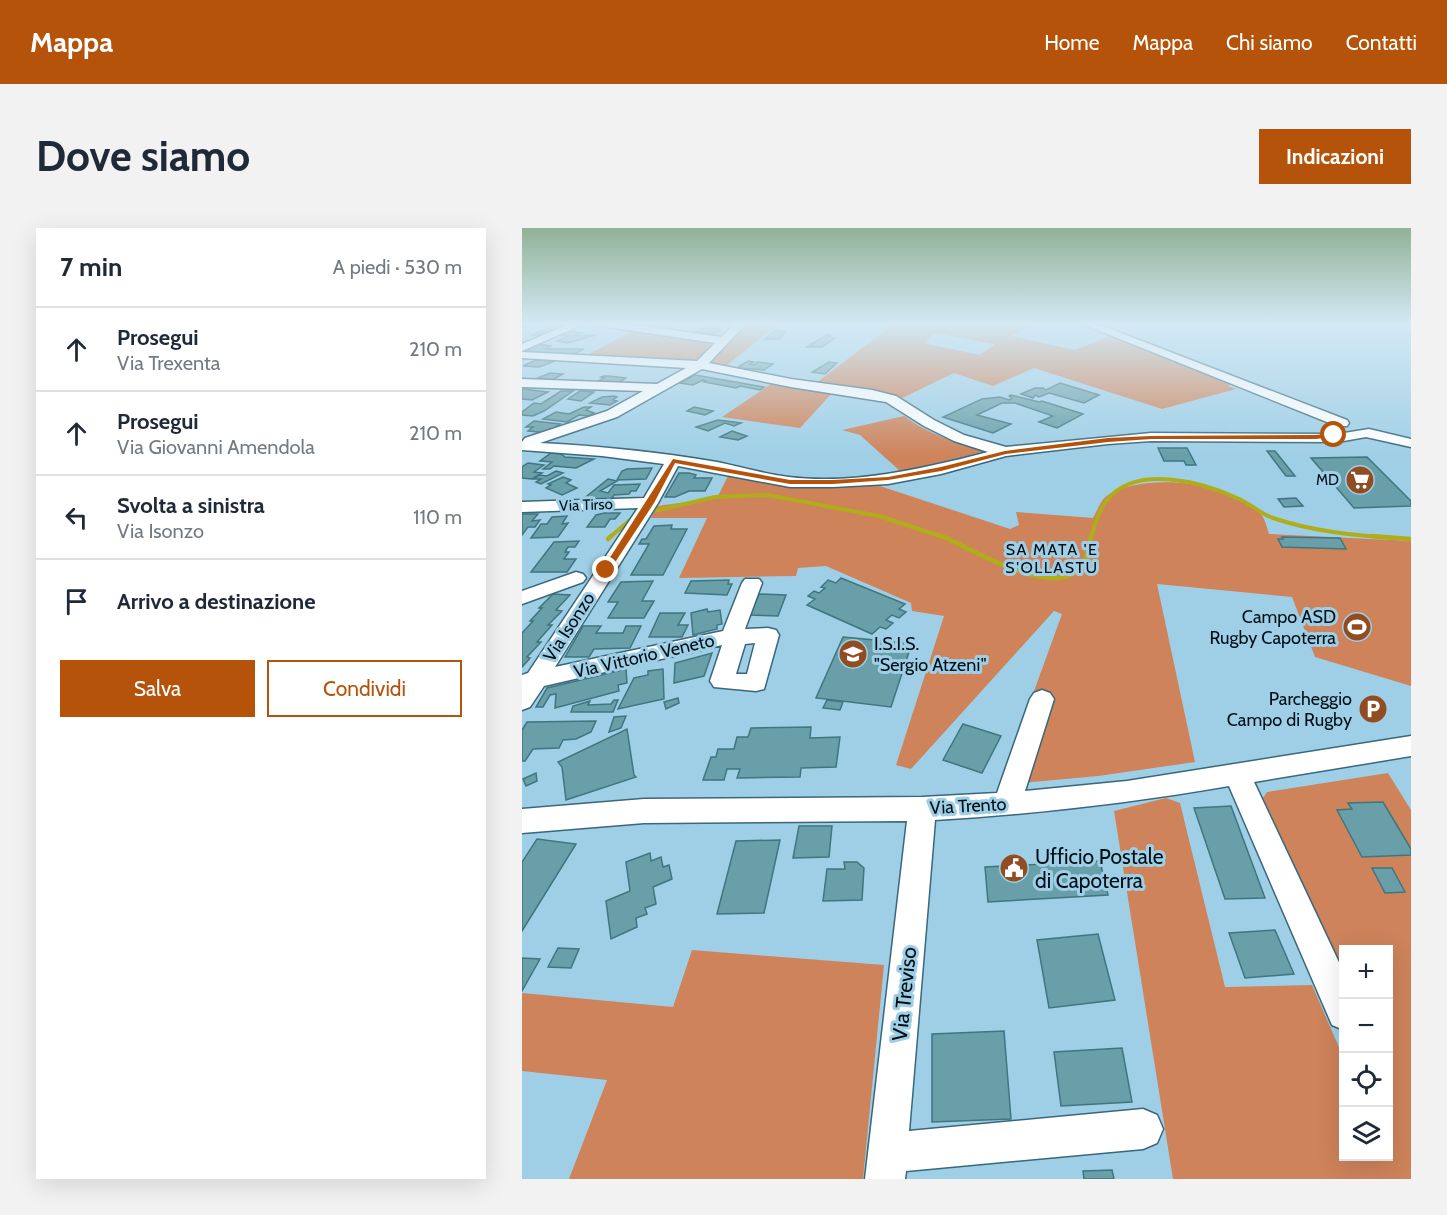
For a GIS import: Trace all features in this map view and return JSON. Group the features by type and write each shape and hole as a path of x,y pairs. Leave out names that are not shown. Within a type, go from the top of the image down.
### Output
{"street":[{"path":"522,383 556,367"},
{"path":"522,445 612,414 695,367"},
{"path":"711,367 891,399 928,423 959,438 1005,452"},
{"path":"1197,367 1411,443"},
{"path":"522,383 659,388"},
{"path":"522,445 602,451 790,482 833,482 888,478 941,469 1005,452 1151,437 1341,438 1357,425"},
{"path":"1316,437 1334,435 1357,425"},
{"path":"522,436 543,437"},
{"name":"Via Isonzo","path":"522,701 528,682 650,503 673,461"},
{"name":"Via Tirso","path":"522,507 650,503"},
{"path":"522,598 576,578"},
{"name":"Via Vittorio Veneto","path":"528,682 734,637 752,583"},
{"path":"1007,804 1042,699"},
{"name":"Via Trento","path":"525,824 644,811 922,808 1007,804 1127,792 1411,746"},
{"path":"1237,774 1339,1002"},
{"name":"Via Treviso","path":"886,1166 922,808"},
{"path":"886,1166 1143,1130"}],"shaded area":[{"path":"837,367 1189,367 1231,384 1228,386 1236,389 1162,409 1034,368 993,386 954,373 900,399 815,384"},
{"path":"771,384 833,392 800,428 722,417"},
{"path":"904,416 931,432 982,449 982,452 913,469 899,470 860,435 842,430"},
{"path":"728,476 794,486 829,488 874,484 1010,529 1019,525 1016,512 1093,518 1101,502 1108,495 1124,488 1164,482 1186,483 1228,493 1246,502 1262,515 1269,534 1411,541 1411,686 1315,657 1292,597 1157,584 1195,762 1098,776 1000,785 1062,614 1054,611 911,769 896,765 944,616 912,611 911,603 826,566 798,568 796,576 679,578 707,518 651,518 657,506 717,498"},
{"path":"1388,773 1411,810 1411,1179 1173,1179 1114,811 1166,798 1180,803 1225,987 1312,985 1339,1047 1339,1161 1393,1161 1393,945 1339,945 1339,963 1263,798 1267,792"},
{"path":"692,950 884,965 863,1179 569,1179 607,1080 522,1071 522,993 673,1007"}],"building":[{"path":"738,367 768,367 764,370"},
{"path":"820,367 832,367 825,374 812,372"},
{"path":"550,373 563,374 552,380 538,378"},
{"path":"695,375 764,387 760,390 740,386 736,388 703,380 693,385 680,383"},
{"path":"604,376 626,378 618,383 598,381"},
{"path":"1060,383 1099,395 1084,403 1049,393 1039,397 1035,395 1033,398 1021,394 1035,388 1046,390"},
{"path":"522,389 548,392 532,400 522,399"},
{"path":"561,391 573,391 544,411 533,416 522,415 522,412 534,403 541,404"},
{"path":"580,391 594,392 581,401 568,399"},
{"path":"1009,396 1042,401 1083,414 1057,428 1039,422 1053,416 1015,403 1002,403 977,415 1011,424 993,433 943,417 982,399 1000,397 1009,400 1012,398"},
{"path":"602,397 617,397 613,400 617,401 610,405 590,403"},
{"path":"584,407 591,407 586,410 594,413 589,416 579,415 567,422 543,419 556,412 569,414"},
{"path":"694,407 713,411 705,415 687,411"},
{"path":"718,420 741,423 734,426 725,423 708,431 696,427"},
{"path":"534,421 560,424 547,433 528,431 533,427 526,427"},
{"path":"732,431 747,436 738,440 720,437"},
{"path":"1158,448 1187,448 1196,465 1186,465 1184,461 1164,461"},
{"path":"1267,451 1275,451 1295,476 1286,476"},
{"path":"551,453 565,457 594,459 576,468 554,466 550,469 543,469 552,462 540,461"},
{"name":"MD","path":"1367,457 1411,501 1411,506 1354,508 1311,458"},
{"path":"528,463 544,465 534,472 542,473 532,479 522,478 522,467"},
{"path":"652,468 646,479 617,480 622,471 627,469"},
{"path":"556,471 563,473 541,484 536,482 541,479 534,479 539,475 547,476"},
{"path":"679,473 696,475 694,478 712,478 705,491 689,491 675,497 665,497"},
{"path":"563,477 571,480 566,483 577,488 562,495 546,488 551,485 548,484"},
{"path":"608,479 617,481 600,491 608,493 614,485 640,484 636,491 614,495 611,500 582,500"},
{"path":"1296,498 1303,506 1284,507 1278,499"},
{"path":"620,513 615,519 610,519 605,527 587,527 596,515"},
{"path":"522,514 538,514 532,521 540,520 535,527 528,527 522,535"},
{"path":"567,516 562,524 568,523 558,537 531,538 541,524 547,524 552,517"},
{"path":"672,525 671,529 687,529 663,575 631,575 649,544 639,544 642,539 646,539 654,526"},
{"path":"1282,537 1340,538 1346,549 1282,547 1278,539 1283,539"},
{"path":"579,541 575,547 568,547 565,552 569,552 564,559 576,559 567,572 531,572 554,542"},
{"path":"841,578 905,604 899,609 906,612 899,618 892,615 886,620 893,623 886,629 880,627 872,634 807,605 815,599 808,596 814,591 819,593 825,588 821,587 828,580 836,583"},
{"path":"729,580 728,584 732,584 727,595 685,593 691,581"},
{"path":"653,581 642,601 654,601 644,618 608,618 618,602 608,602 621,582"},
{"path":"553,594 570,595 556,610 562,611 548,625 552,625 537,642 541,642 527,657 530,658 522,667 522,633 542,608 539,608"},
{"path":"759,594 786,595 778,616 750,615"},
{"path":"707,609 708,612 720,610 722,624 717,625 717,629 693,635 691,613"},
{"path":"660,613 685,613 678,625 688,625 682,637 649,637"},
{"path":"583,626 601,626 596,633 623,633 626,626 641,626 630,648 594,649 589,657 565,657"},
{"path":"843,637 907,643 905,649 910,649 891,707 816,698"},
{"path":"712,653 704,676 674,683 675,663"},
{"path":"626,669 627,683 618,685 619,691 555,708 556,694 550,695 543,707 536,707 547,688"},
{"path":"663,669 664,699 618,709 634,678 648,675 648,671"},
{"path":"678,698 679,703 666,709 664,702"},
{"path":"614,700 618,700 613,712 571,712 573,706 590,701 588,705 611,704"},
{"path":"827,700 843,702 840,710 823,708"},
{"path":"626,716 621,728 609,732 614,717"},
{"path":"596,721 591,732 576,739 563,740 559,748 533,749 525,761 522,761 522,730 527,722"},
{"path":"963,724 1001,736 982,773 943,760"},
{"path":"811,727 810,738 840,737 836,767 801,768 800,777 737,778 740,769 727,769 724,780 703,780 711,757 716,757 718,749 734,749 737,737 748,737 751,728"},
{"path":"627,729 636,777 566,800 562,767 558,762"},
{"path":"536,773 537,781 526,786 523,779"},
{"path":"1383,802 1411,849 1411,855 1362,857 1337,810 1352,809 1348,803"},
{"path":"1231,806 1265,898 1225,899 1194,808"},
{"path":"799,826 832,826 829,857 793,858"},
{"path":"537,839 576,844 522,931 522,862"},
{"path":"780,840 764,913 717,914 736,841"},
{"path":"650,853 651,861 661,857 663,867 669,865 672,879 653,887 656,904 645,908 647,914 636,918 637,927 611,939 606,901 630,891 626,862"},
{"path":"1100,861 1108,895 988,902 985,867"},
{"path":"844,862 857,862 864,868 862,900 823,901 827,869 845,869"},
{"path":"1372,868 1392,868 1405,892 1385,893"},
{"path":"1275,930 1294,974 1245,978 1229,933"},
{"path":"1098,934 1115,1000 1049,1008 1037,940"},
{"path":"558,948 579,949 571,968 548,967"},
{"path":"522,958 540,959 522,991"},
{"path":"1004,1031 1011,1119 932,1122 932,1034"},
{"path":"1122,1048 1132,1102 1061,1106 1054,1052"},
{"path":"1112,1170 1114,1179 1084,1179 1083,1171"}],"waterway":[{"path":"1091,538 1099,513 1107,500 1119,489 1135,482 1152,479 1206,486 1242,500 1268,516 1302,526 1347,534 1391,538"},
{"path":"654,511 715,497 767,495 879,516 946,538"},
{"path":"609,538 630,520"},
{"path":"942,536 1012,569 1052,578 1069,576 1081,567 1091,536"},
{"path":"1372,536 1411,539"}],"place":[{"name":"MD","path":"1360,480"},
{"name":"Campo ASD Rugby Capoterra","path":"1357,627"},
{"name":"I.S.I.S. \"Sergio Atzeni\"","path":"853,654"},
{"name":"Parcheggio Campo di Rugby","path":"1373,709"},
{"name":"Ufficio Postale di Capoterra","path":"1014,868"}],"district":[{"name":"SA MATA 'E S'OLLASTU","path":"1052,558"}],"route":[{"path":"606,570 650,503 673,461 717,467 790,482 833,482 888,478 941,469 1005,452 1108,440 1151,437 1209,439 1334,435"}]}
